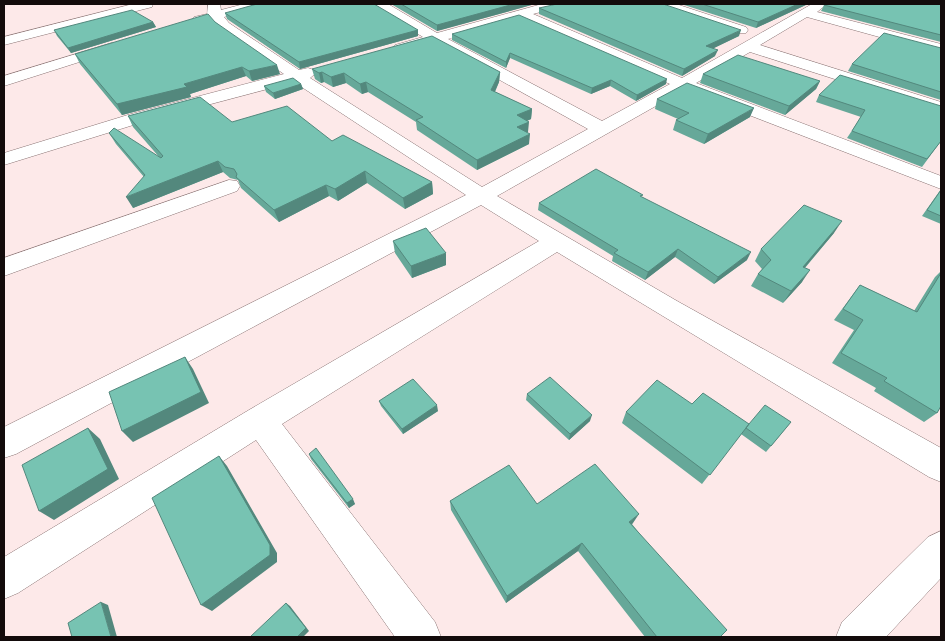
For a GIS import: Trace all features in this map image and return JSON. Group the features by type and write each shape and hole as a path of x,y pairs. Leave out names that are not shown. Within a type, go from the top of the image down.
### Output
{"street":[{"path":"4,41 147,4"},
{"path":"187,24 214,10 258,4"},
{"path":"379,4 435,38 602,129"},
{"path":"388,51 556,4"},
{"path":"674,5 755,42 941,108"},
{"path":"4,443 482,195 683,84 813,8 941,49"},
{"path":"214,10 224,26 296,77 556,242 941,466"},
{"path":"520,14 683,84 941,183"},
{"path":"4,81 123,44"},
{"path":"4,159 137,118 324,69"},
{"path":"4,266 228,186"},
{"path":"4,579 260,420 556,242"},
{"path":"260,420 420,637"},
{"path":"857,637 941,550"}],"building":[{"path":"257,4 374,4 418,30 299,62 225,13"},
{"path":"401,4 514,4 437,25"},
{"path":"557,4 663,4 741,30 706,46 718,50 684,69 539,8"},
{"path":"702,4 798,4 758,22"},
{"path":"941,4 941,35 824,5"},
{"path":"132,10 153,22 68,48 54,30"},
{"path":"208,14 215,22 277,65 249,71 242,67 184,84 187,87 117,104 75,54"},
{"path":"519,15 667,79 637,95 611,80 592,88 510,53 506,62 452,34"},
{"path":"884,33 941,48 941,92 852,64"},
{"path":"432,36 500,72 491,90 532,109 517,115 529,122 517,127 530,134 477,160 416,120 423,117 366,82 360,84 344,73 331,77 312,69"},
{"path":"738,55 820,81 789,106 703,74"},
{"path":"840,75 941,106 941,141 927,159 852,131 865,110 819,95"},
{"path":"293,78 301,84 273,93 264,86"},
{"path":"687,83 754,108 708,134 676,120 689,113 657,99"},
{"path":"200,97 232,122 287,106 332,141 343,135 432,182 403,198 365,171 335,189 326,185 274,210 236,177 237,174 234,169 225,167 218,161 126,197 145,175 109,133 114,128 161,158 163,156 128,116"},
{"path":"596,169 643,195 640,196 751,252 718,277 678,249 648,272 614,253 618,250 539,203"},
{"path":"941,190 941,216 927,210"},
{"path":"804,205 842,221 803,267 810,270 791,291 758,274 771,260 761,249"},
{"path":"426,228 446,253 411,266 393,241"},
{"path":"941,273 941,406 937,413 884,381 887,378 841,353 863,320 843,309 860,285 917,312"},
{"path":"185,357 201,392 122,431 109,392"},
{"path":"550,377 592,415 570,434 527,394"},
{"path":"413,379 437,405 402,429 379,401"},
{"path":"657,380 692,404 703,393 749,424 710,475 626,412"},
{"path":"765,405 791,422 771,446 746,428"},
{"path":"88,428 108,469 39,511 22,465"},
{"path":"316,448 353,499 347,503 309,454"},
{"path":"219,456 270,545 270,555 201,605 152,498"},
{"path":"595,464 639,514 629,522 727,630 720,637 657,637 582,543 507,596 450,501 509,465 537,504"},
{"path":"101,602 111,637 72,637 68,623"},
{"path":"286,603 306,628 297,637 250,637"}]}
